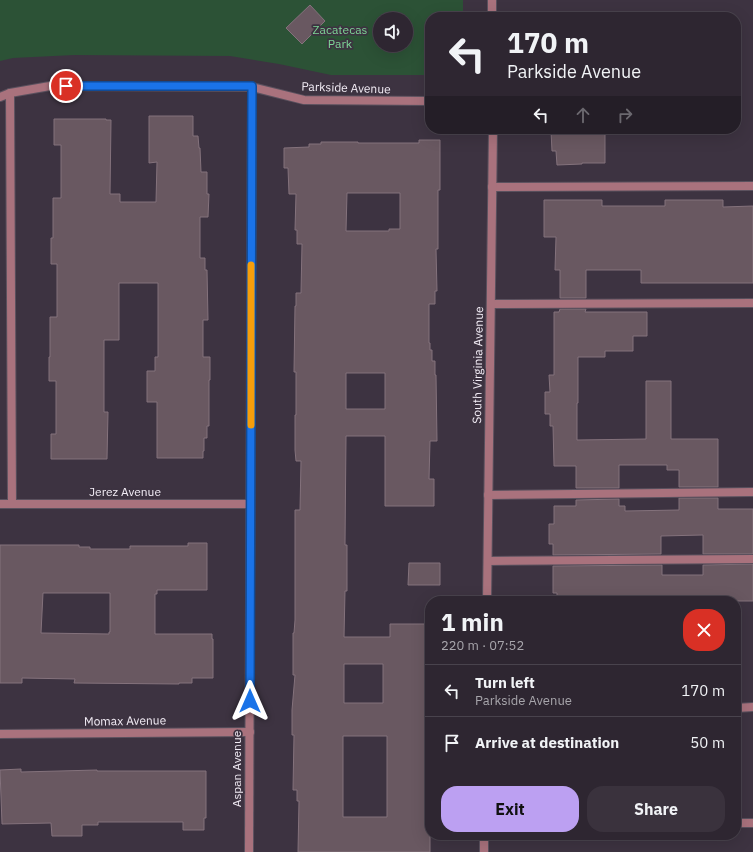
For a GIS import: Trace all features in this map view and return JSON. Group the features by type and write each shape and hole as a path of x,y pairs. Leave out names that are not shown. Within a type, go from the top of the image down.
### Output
{"street":[{"path":"492,0 492,12"},
{"name":"Parkside Avenue","path":"0,97 10,93 50,86 252,86 304,100 425,101"},
{"name":"Aspan Avenue","path":"249,852 252,86"},
{"path":"10,93 12,504"},
{"name":"South Virginia Avenue","path":"487,596 492,134"},
{"path":"492,187 753,186"},
{"path":"490,304 753,304"},
{"path":"488,495 753,492"},
{"name":"Jerez Avenue","path":"0,504 250,504"},
{"path":"488,561 753,559"},
{"path":"741,708 753,707"},
{"name":"Momax Avenue","path":"0,734 250,732"},
{"path":"741,823 753,823"},
{"path":"484,840 484,852"}],"green space":[{"name":"Zacatecas Park","path":"0,0 463,0 463,12 425,12 425,75 331,75 230,56 74,55 13,58 0,61"}],"building":[{"path":"310,5 325,21 302,44 286,28"},
{"path":"149,116 193,116 193,136 198,136 201,172 207,172 207,194 209,194 208,217 200,217 200,258 205,258 205,270 207,270 208,320 203,320 203,357 210,357 209,426 207,426 207,438 204,438 203,458 157,458 157,402 147,402 147,371 155,371 155,357 158,357 158,283 119,283 119,340 104,340 104,412 108,412 107,459 51,459 51,434 56,434 56,381 49,381 50,317 57,317 57,264 51,264 51,238 53,238 53,198 61,198 61,145 54,145 54,119 111,120 110,194 120,194 120,202 156,202 157,162 149,163"},
{"path":"551,134 605,134 605,163 557,165 556,151 552,151"},
{"path":"419,140 440,140 438,249 436,249 437,291 435,291 435,304 429,304 429,343 430,350 432,350 432,361 435,361 436,375 437,441 430,441 429,479 434,479 434,506 385,506 385,436 346,436 345,545 347,545 347,591 345,591 344,637 390,637 390,624 425,624 425,840 430,840 430,852 298,852 299,801 297,801 297,790 293,790 294,735 292,735 292,710 295,675 293,675 293,633 295,620 295,510 300,510 301,461 296,461 295,450 296,372 294,372 295,306 296,293 301,293 302,244 297,244 297,230 295,230 296,194 289,194 288,168 284,168 284,148 309,147 309,144 321,144 321,142 419,143","holes":["347,193 400,193 400,229 389,229 389,231 346,231","346,373 385,373 385,409 346,409","344,664 383,664 383,703 344,703","343,736 387,736 387,817 343,817"]},
{"path":"544,200 602,200 602,206 665,206 665,200 723,200 723,207 753,206 753,283 641,283 641,270 586,270 586,298 560,298 560,270 555,270 556,237 544,237"},
{"path":"560,309 586,309 585,312 647,312 647,336 633,336 633,351 605,351 605,357 578,357 577,440 646,439 646,381 671,381 671,439 718,439 718,487 679,487 679,470 667,470 667,465 619,465 619,488 576,488 576,466 554,466 553,426 550,426 550,414 545,414 545,392 550,392 549,375 554,375 554,312 559,312"},
{"path":"679,498 718,498 718,509 753,509 753,554 703,554 703,535 661,536 661,554 553,555 553,544 549,544 549,524 554,524 554,506 576,506 576,500 619,499 619,506 625,506 625,511 679,510"},
{"path":"188,543 207,543 207,590 157,590 157,594 155,594 155,634 212,634 213,678 192,678 192,683 179,684 74,683 75,679 22,678 22,683 0,683 0,545 79,545 79,547 90,547 90,549 130,549 130,546 188,546","holes":["43,593 110,593 109,634 41,633"]},
{"path":"409,563 440,563 440,585 408,585"},
{"path":"753,564 753,601 741,601 741,596 557,596 557,593 553,593 553,566 662,565 662,575 703,575 703,565"},
{"path":"21,769 21,772 97,770 206,771 206,818 204,818 204,830 183,830 183,822 98,822 98,825 82,825 82,836 52,836 51,823 2,824 0,770"}],"slow traffic":[{"path":"251,265 251,425"}],"route":[{"path":"66,86 252,86 250,701"}]}
